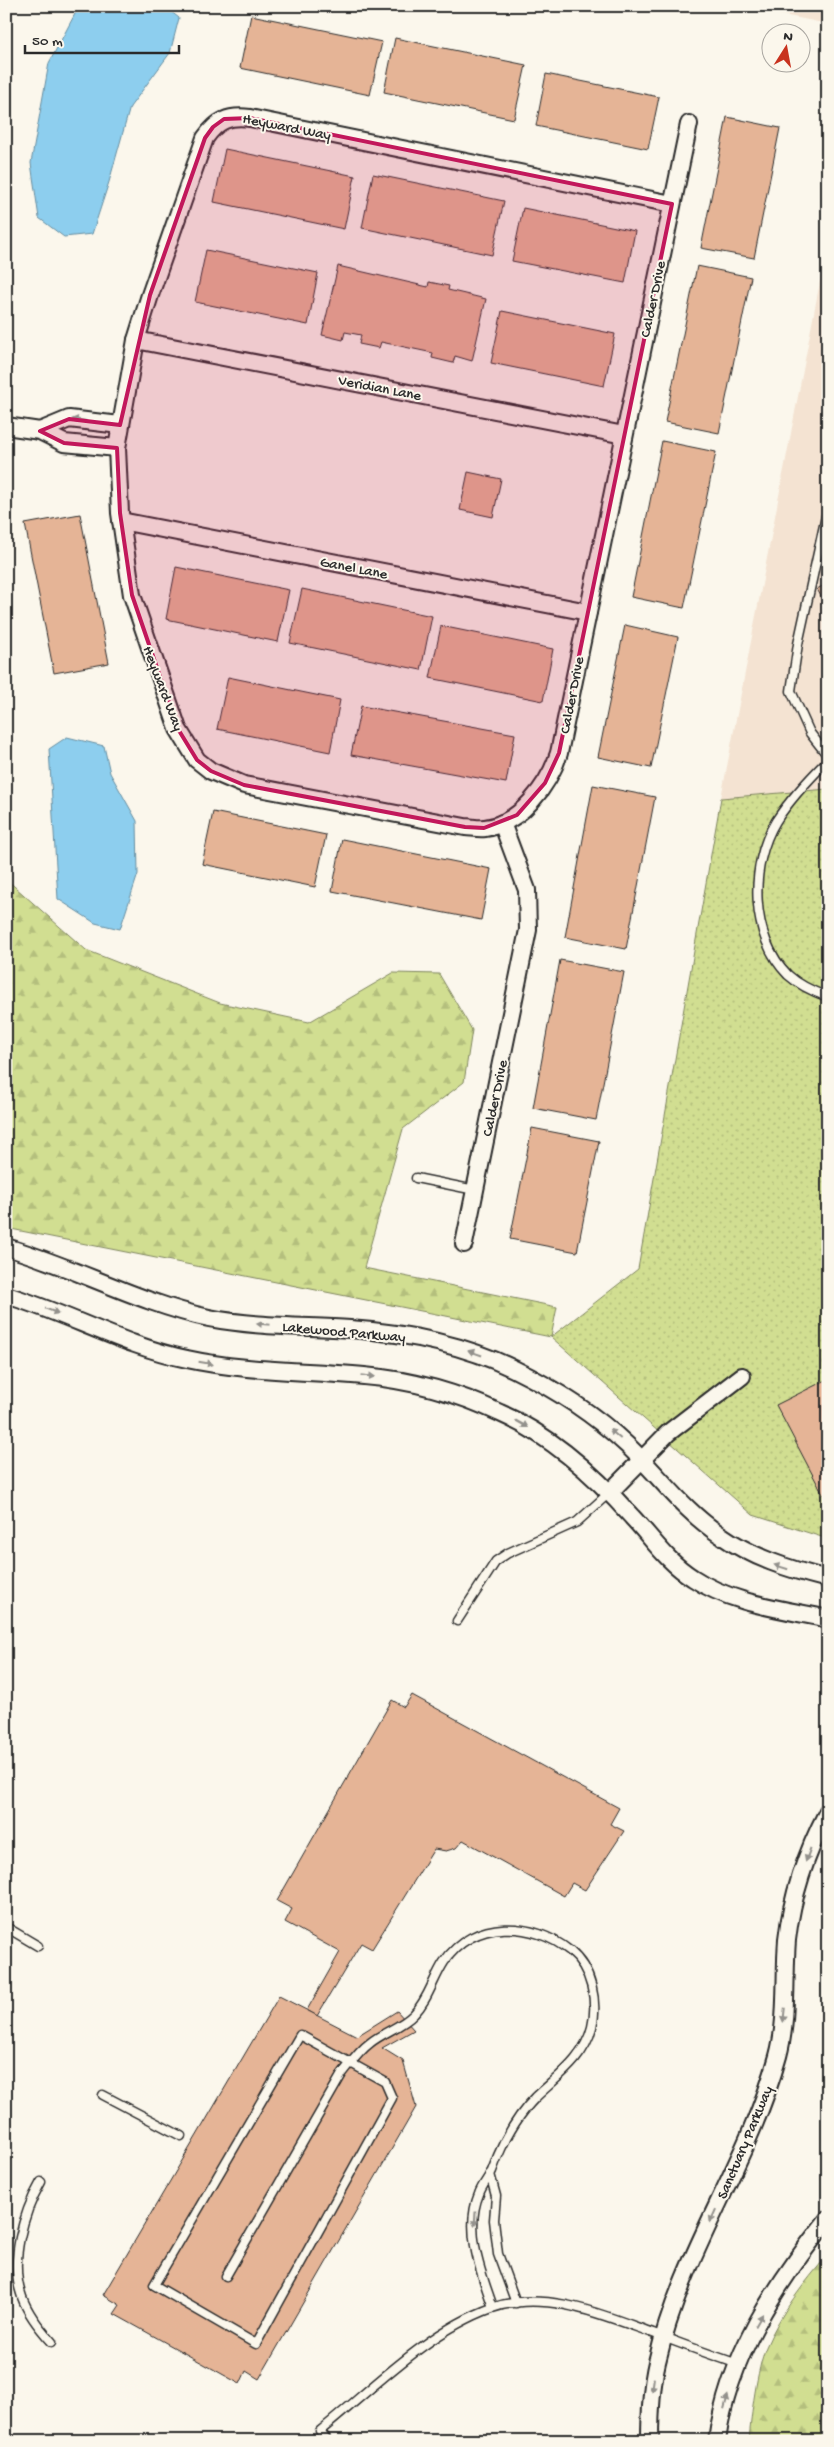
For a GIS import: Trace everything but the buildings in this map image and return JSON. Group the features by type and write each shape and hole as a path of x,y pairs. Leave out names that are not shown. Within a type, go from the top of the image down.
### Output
{"street":[{"name":"Heyward Way","path":"502,823 484,828 465,827 244,785 210,771 197,760 178,729 146,642 132,595 121,522 117,448 136,340 205,138 213,127 224,119 237,116 250,118 672,204"},
{"name":"Calder Drive","path":"464,1244 528,930 527,890 502,823 517,815 545,783 555,767 689,124"},
{"name":"Veridian Lane","path":"136,340 624,435"},
{"path":"40,431 69,419 120,425"},
{"path":"6,426 40,431 64,443 117,448"},
{"name":"Ganel Lane","path":"121,522 588,612"},
{"name":"Lakewood Parkway","path":"6,1247 83,1273 142,1298 209,1318 251,1323 378,1331 409,1336 463,1349 514,1368 562,1395 596,1419 641,1460 683,1506 731,1543 778,1566 828,1580"},
{"path":"6,1295 32,1303 152,1350 185,1359 257,1370 364,1376 396,1380 470,1400 502,1414 537,1433 566,1454 609,1493 669,1559 706,1586 739,1599 828,1619"},
{"path":"609,1493 668,1433 742,1376"},
{"name":"Sanctuary Parkway","path":"650,2441 653,2387 663,2337 696,2253 764,2101 778,2054 782,2029 787,1940 792,1909 808,1855 828,1811"},
{"path":"717,2441 726,2397 738,2364 755,2328 779,2285 828,2219"}],"lane":[{"path":"828,507 798,644 791,691 810,733 828,758 776,821 762,859 757,900 765,933 779,963 789,975 803,986 828,998"},
{"path":"416,1178 475,1190"},
{"path":"457,1621 496,1561 508,1553 577,1522 609,1493"},
{"path":"6,1927 38,1946"},
{"path":"226,2276 342,2074 351,2062 369,2043 413,2015 426,1998 444,1962 463,1944 493,1929 509,1927 541,1932 572,1953 583,1966 594,1996 592,2027 588,2040 579,2055 566,2070 521,2114 509,2131 490,2174 478,2194 474,2218 477,2258 493,2308"},
{"path":"300,2035 351,2062 385,2082 392,2098 256,2344 154,2285 300,2035"},
{"path":"103,2095 181,2136"},
{"path":"490,2174 496,2196 494,2220 498,2254 516,2303"},
{"path":"41,2182 26,2214 18,2260 18,2282 29,2312 52,2342"},
{"path":"328,2441 320,2431 416,2353 445,2332 493,2308 516,2303 548,2302 580,2307 738,2364"}],"highlighted area":[{"path":"250,118 672,204 559,753 545,783 517,815 484,828 465,827 244,785 211,771 197,760 178,729 132,595 120,513 117,448 64,443 40,431 69,419 120,425 150,295 205,138 213,127 224,119"}],"shaded area":[{"path":"739,6 828,6 828,24"},
{"path":"828,240 828,789 721,798"}],"green space":[{"path":"828,789 828,1539 753,1515 551,1337 638,1269 721,798"},
{"path":"6,879 86,950 220,1003 309,1022 393,973 439,974 472,1030 464,1082 403,1129 364,1268 557,1307 551,1337 6,1228"},
{"path":"828,2255 828,2441 749,2441 757,2380 766,2347 794,2298"}],"water":[{"path":"91,6 164,6 179,18 170,53 130,107 92,234 64,237 39,218 31,163 49,63 76,12"},
{"path":"67,737 104,746 110,773 137,821 138,874 120,929 95,923 58,899 49,749"}]}
